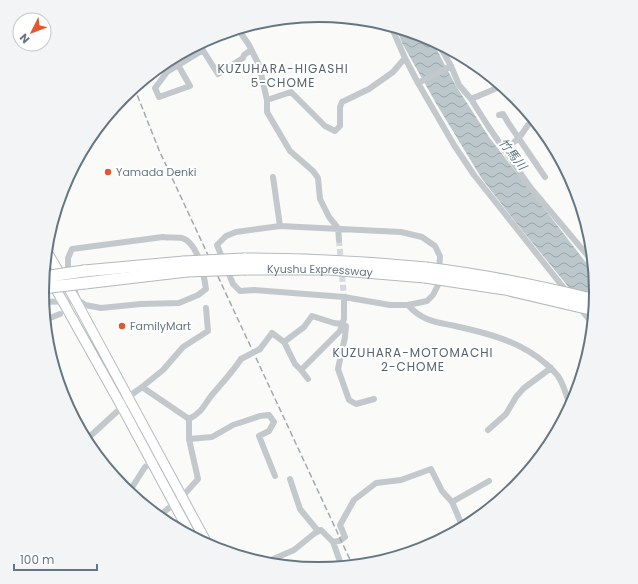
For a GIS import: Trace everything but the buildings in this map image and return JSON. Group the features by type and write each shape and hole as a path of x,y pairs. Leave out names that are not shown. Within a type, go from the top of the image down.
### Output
{"highway":[{"name":"Kyushu Expressway","path":"50,276 84,271 245,264 329,270 426,273 507,280 589,298"},
{"name":"Kyushu Expressway","path":"49,287 186,267"},
{"name":"Kyushu Expressway","path":"426,273 505,289 588,309"}],"street":[{"path":"394,32 418,84 454,145 474,175 537,256 588,317"},
{"path":"241,33 259,65 267,100 267,112 290,151 313,171 318,178 320,199 329,217 338,228 339,240"},
{"path":"178,65 190,86 159,97 155,88 166,72 203,50 218,74 243,58 244,55 251,50"},
{"path":"444,53 459,85 471,99 530,187 587,254"},
{"path":"267,100 291,92 325,126 335,131 340,126 340,107 342,102 369,89 393,72 405,58"},
{"path":"418,84 451,66"},
{"path":"471,99 496,88"},
{"path":"499,115 503,114 545,177"},
{"path":"504,150 519,138 529,123"},
{"path":"273,177 280,226"},
{"path":"280,226 401,232 422,237 435,246 440,256 438,285 433,295 427,301 408,305 390,305 344,297 254,290 240,291 233,284 217,245 226,236 236,232 280,226"},
{"path":"50,302 77,301 85,305 101,308 141,304 179,303 198,295 206,288 202,268 192,245 183,238 163,237 72,249 68,258 68,273 77,301"},
{"path":"51,258 77,301 160,458 189,528"},
{"path":"50,278 151,462 201,534"},
{"path":"301,370 340,331 344,319 344,297"},
{"path":"408,305 414,313 426,319 476,330 518,344 533,353 551,368 558,376 567,397"},
{"path":"91,436 122,407 127,398 164,370 183,347 208,331 206,308"},
{"path":"50,318 60,314"},
{"path":"284,342 304,328 312,316 334,324 342,324 346,326 346,337 338,370 349,400 356,404 374,399"},
{"path":"189,419 199,413 211,396 232,373 241,359 260,349 272,333 284,342 295,364 308,379"},
{"path":"488,430 506,414 516,397 524,388 551,368"},
{"path":"142,387 189,419"},
{"path":"189,440 212,437 233,425 260,416 269,415 274,422 269,431 259,436 275,476"},
{"path":"164,512 178,501 198,479 189,440 189,419"},
{"path":"132,487 144,467 160,458"},
{"path":"333,542 345,537 340,525 354,500 376,483 401,480 431,470 442,491 452,502 460,522"},
{"path":"290,479 300,509 318,531"},
{"path":"452,502 489,482"},
{"path":"276,559 294,550 318,531 323,530 333,542 340,561"}],"water":[{"path":"399,34 437,49 456,86 489,137 587,265 589,292 588,311 482,179 437,105 402,43"}],"tunnel":[{"path":"339,240 344,297"}],"railway":[{"path":"136,93 159,150 350,560"}],"place":[{"name":"Yamada Denki","path":"108,172"},
{"name":"FamilyMart","path":"122,326"}],"district":[{"name":"KUZUHARA-HIGASHI 5-CHOME","path":"283,75"},
{"name":"KUZUHARA-MOTOMACHI 2-CHOME","path":"413,359"}],"water label":[{"name":"竹馬川","path":"513,154"}]}
